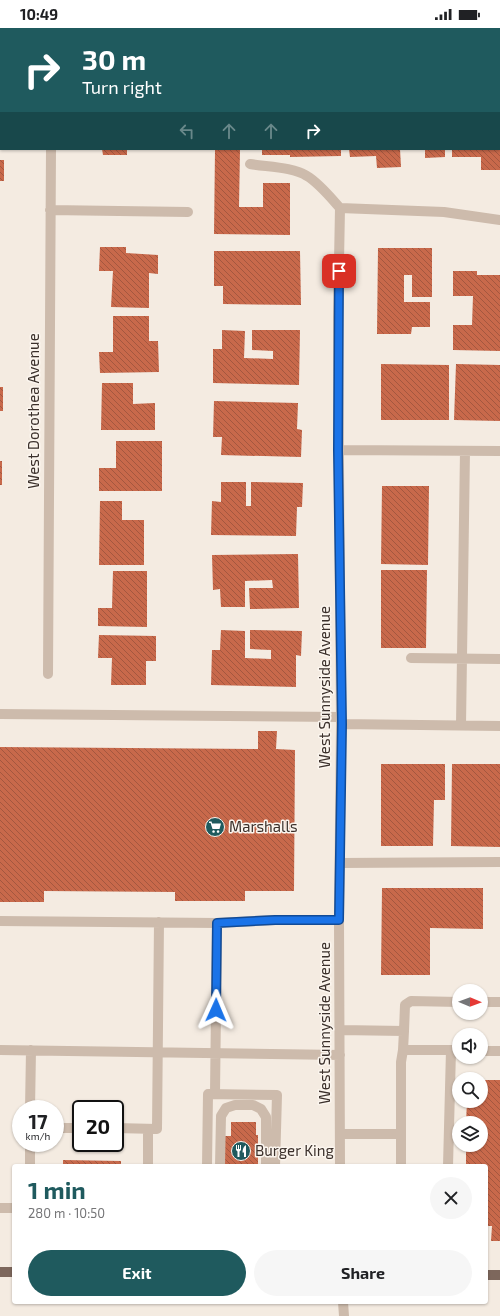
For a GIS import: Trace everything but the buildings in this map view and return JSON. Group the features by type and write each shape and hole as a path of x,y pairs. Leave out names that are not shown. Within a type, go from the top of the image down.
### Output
{"main road":[{"path":"0,1272 12,1272"},
{"path":"488,1275 500,1275"}],"street":[{"name":"West Dorothea Avenue","path":"48,674 51,150"},
{"path":"250,164 293,171 307,176 340,208 444,212 500,220"},
{"name":"West Sunnyside Avenue","path":"340,208 338,450 341,721 339,920 340,1164"},
{"path":"50,210 188,212"},
{"path":"338,450 500,451"},
{"path":"461,725 465,451"},
{"path":"412,658 500,659"},
{"path":"0,714 500,726"},
{"path":"340,863 500,862"},
{"path":"0,922 217,923 275,920 339,920"},
{"path":"124,1128 157,1128 159,922"},
{"path":"215,1094 217,923"},
{"path":"401,1164 401,1062 405,1005 411,1001 452,1002"},
{"path":"488,1002 500,1002"},
{"path":"340,1030 404,1031"},
{"path":"0,1050 340,1055"},
{"path":"30,1100 31,1050"},
{"path":"403,1050 452,1050"},
{"path":"488,1051 500,1051"},
{"path":"448,1164 454,1064"},
{"path":"207,1164 208,1094 277,1095 275,1164"},
{"path":"220,1164 221,1116 226,1108 235,1105 252,1105 261,1109 266,1117 266,1164"},
{"path":"148,1129 148,1164"},
{"path":"340,1134 401,1134"},
{"path":"30,1152 30,1164"},
{"path":"0,1208 12,1208"},
{"path":"343,1304 344,1316"}],"place":[{"name":"Marshalls","path":"215,827"},
{"name":"Burger King","path":"241,1151"}],"route":[{"path":"216,1010 217,923 275,920 339,920 342,724 338,450 339,271"}]}
